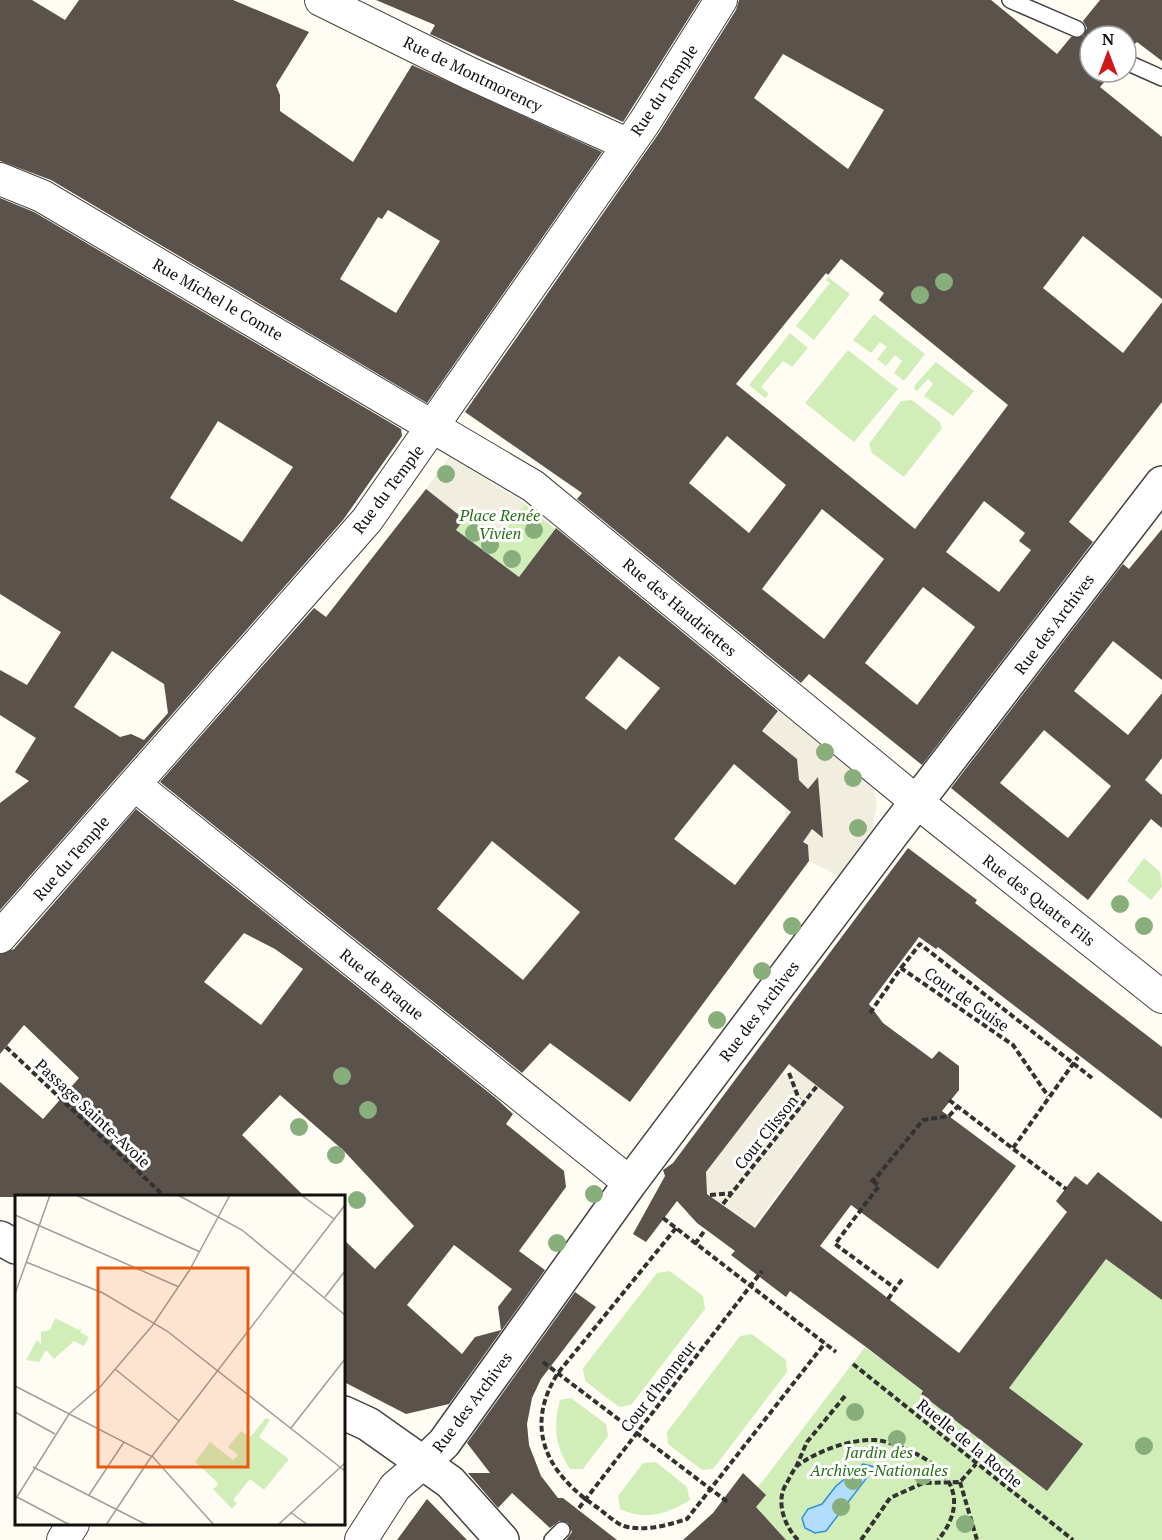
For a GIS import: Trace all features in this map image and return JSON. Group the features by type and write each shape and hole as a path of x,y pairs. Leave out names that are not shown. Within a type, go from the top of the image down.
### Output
{"street":[{"name":"Rue de Montmorency","path":"321,0 469,73 627,144"},
{"name":"Rue du Temple","path":"0,937 367,520 627,144 644,123 721,0"},
{"name":"Rue Michel le Comte","path":"0,179 42,196 433,426"},
{"name":"Rue des Haudriettes","path":"433,426 533,486 917,802"},
{"name":"Rue des Archives","path":"361,1540 395,1487 444,1443 630,1183 917,802 1162,483"},
{"name":"Rue de Braque","path":"135,785 630,1183"},
{"name":"Rue des Quatre Fils","path":"917,802 1162,997"},
{"path":"0,1238 15,1246"},
{"path":"345,1413 368,1424 450,1482 502,1540"},
{"path":"63,1540 72,1525"}],"lane":[{"path":"1010,0 1077,29"},
{"path":"1138,67 1162,78"}],"path":[{"path":"901,968 920,944 1092,1078"},
{"name":"Cour de Guise","path":"870,1013 901,968 1012,1045 1048,1096"},
{"name":"Passage Sainte-Avoie","path":"6,1047 162,1195"},
{"path":"1012,1148 1078,1057"},
{"path":"789,1073 802,1108"},
{"name":"Cour Clisson","path":"723,1204 818,1086"},
{"path":"949,1100 1066,1189"},
{"path":"896,1289 835,1244 879,1186 872,1180 923,1120 949,1116 957,1106"},
{"name":"Cour Clisson","path":"710,1195 732,1193"},
{"path":"663,1218 836,1352"},
{"path":"675,1228 558,1373 546,1392 540,1427 548,1458 565,1481 585,1500 624,1526 658,1528 687,1519 713,1490 825,1343"},
{"path":"695,1244 705,1230"},
{"name":"Cour d'honneur","path":"579,1508 762,1271"},
{"path":"888,1299 903,1278"},
{"path":"542,1361 729,1503"},
{"name":"Ruelle de la Roche","path":"853,1364 1073,1540"},
{"path":"798,1540 788,1530 783,1511 782,1492 807,1442 845,1396"},
{"path":"796,1467 843,1444 875,1440 897,1445 926,1458 938,1467 950,1482 955,1498 954,1514 938,1540"},
{"path":"862,1540 875,1516 890,1498 923,1483 960,1482 976,1464"},
{"path":"960,1482 977,1540"}],"green space":[{"path":"828,277 850,294 814,340 796,326 831,284 826,280"},
{"path":"874,314 925,354 904,381 894,373 902,361 895,355 886,366 877,359 887,347 880,342 871,353 853,340"},
{"path":"790,333 808,348 792,367 783,361 761,387 769,394 765,398 749,385"},
{"path":"848,350 898,389 854,442 805,403"},
{"path":"936,362 974,391 953,416 924,396 933,384 928,379 917,391 914,389"},
{"path":"912,400 940,422 942,428 904,477 872,453 869,444 901,401"},
{"name":"Place Renée Vivien","path":"450,457 522,502 555,529 519,577 456,530 464,519 426,489"},
{"path":"1144,858 1160,872 1162,887 1151,900 1127,881"},
{"name":"Jardin des Archives-Nationales","path":"1106,1259 1162,1300 1162,1540 786,1540 749,1499 865,1347 923,1391 921,1394 1047,1491 1082,1444 1009,1388"},
{"path":"670,1271 703,1296 705,1309 631,1405 619,1407 585,1381 583,1368 657,1273"},
{"path":"752,1334 786,1360 787,1372 713,1469 702,1470 668,1444 667,1432 740,1336"},
{"path":"571,1398 606,1424 608,1436 583,1469 570,1469 558,1444 556,1419 560,1400"},
{"path":"656,1462 687,1487 690,1500 673,1509 656,1514 639,1515 620,1509 618,1496 643,1463"}],"shaded area":[{"path":"450,457 525,504 496,542 426,489"},
{"path":"785,702 873,786 877,804 871,838 843,878 809,861 804,843 787,830 783,795 762,731"},
{"path":"798,1071 844,1106 753,1227 707,1193 706,1172 779,1076"}],"water":[{"path":"863,1464 875,1467 826,1531 815,1533 805,1528 802,1518 808,1509 822,1504 836,1486"}],"building":[{"path":"0,0 32,0 65,20 79,0 233,0 309,32 276,85 280,95 280,111 353,162 412,65 602,152 427,403 51,180 0,161","holes":["388,210 440,241 396,313 340,279 378,217 382,219"]},
{"path":"376,0 700,0 623,122 430,34 435,25"},
{"path":"739,0 991,0 1057,54 1071,37 1078,36 1078,84 1103,84 1100,87 1162,137 1162,299 1083,236 1043,288 1123,353 1162,302 1162,402 1069,522 1093,542 922,765 809,674 801,683 577,499 582,493 465,412 659,133 736,10","holes":["783,54 884,110 848,169 754,98","841,259 884,293 879,300 1008,405 915,529 736,384 826,273 828,275","727,436 786,485 749,533 689,483","984,501 1025,533 1019,541 1031,550 999,592 946,552","822,509 884,559 824,639 762,589","923,587 975,627 917,705 865,663"]},
{"path":"1100,0 1162,0 1162,61 1138,43 1138,24 1085,24 1083,21"},
{"path":"0,198 34,212 401,429 402,436 343,520 0,910 0,803 29,781 15,772 36,738 0,715 0,670 27,685 61,632 0,594","holes":["218,421 293,467 242,542 170,498","112,651 164,684 168,713 144,740 131,734 120,737 74,707"]},
{"path":"426,489 464,519 456,530 519,577 556,528 778,711 762,731 797,759 799,780 808,789 818,777 823,838 812,829 803,842 808,845 809,861 630,1102 550,1043 522,1073 160,782 314,608 326,617","holes":["619,656 660,688 626,730 585,698","734,764 791,812 735,885 674,839","492,841 580,912 523,980 437,909"]},
{"path":"1162,529 1162,680 1113,641 1074,691 1128,735 1162,693 1162,758 1145,780 1162,795 1162,828 1151,819 1088,900 951,788 1123,564 1129,569","holes":["1044,730 1111,786 1068,838 1000,783"]},
{"path":"136,809 513,1114 506,1124 564,1171 566,1187 519,1251 545,1270 449,1404 406,1414 345,1383 345,1241 375,1269 414,1226 344,1151 280,1095 242,1135 303,1195 15,1195 15,1197 0,1197 0,1082 43,1119 79,1078 24,1025 0,1054 0,954 14,949","holes":["244,933 275,949 303,969 261,1025 204,982","454,1245 512,1289 498,1307 501,1330 475,1337 462,1354 407,1305"]},
{"path":"908,848 977,900 975,903 1162,1047 1162,1119 938,947 936,949 919,937 869,1004 883,1023 932,1059 939,1051 959,1066 959,1090 942,1111 1016,1166 938,1269 851,1205 820,1246 959,1353 1067,1212 1056,1201 1075,1176 1087,1185 1098,1172 1162,1222 1162,1300 1106,1259 1009,1388 1083,1444 1047,1491 921,1394 923,1391 866,1347 790,1291 786,1297 731,1255 735,1251 697,1223 677,1201 646,1242 633,1234 665,1176 663,1170 673,1163","holes":["789,1064 844,1107 755,1228 707,1194 706,1172"]},
{"path":"575,1292 596,1307 541,1379 532,1398 527,1424 529,1445 541,1476 558,1498 563,1498 617,1540 566,1540 572,1532 568,1523 559,1521 550,1528 512,1493 498,1508 468,1473 490,1473 467,1443"},
{"path":"743,1473 766,1495 756,1507 786,1540 683,1540 713,1513"},
{"path":"427,1499 467,1540 397,1540"}]}
